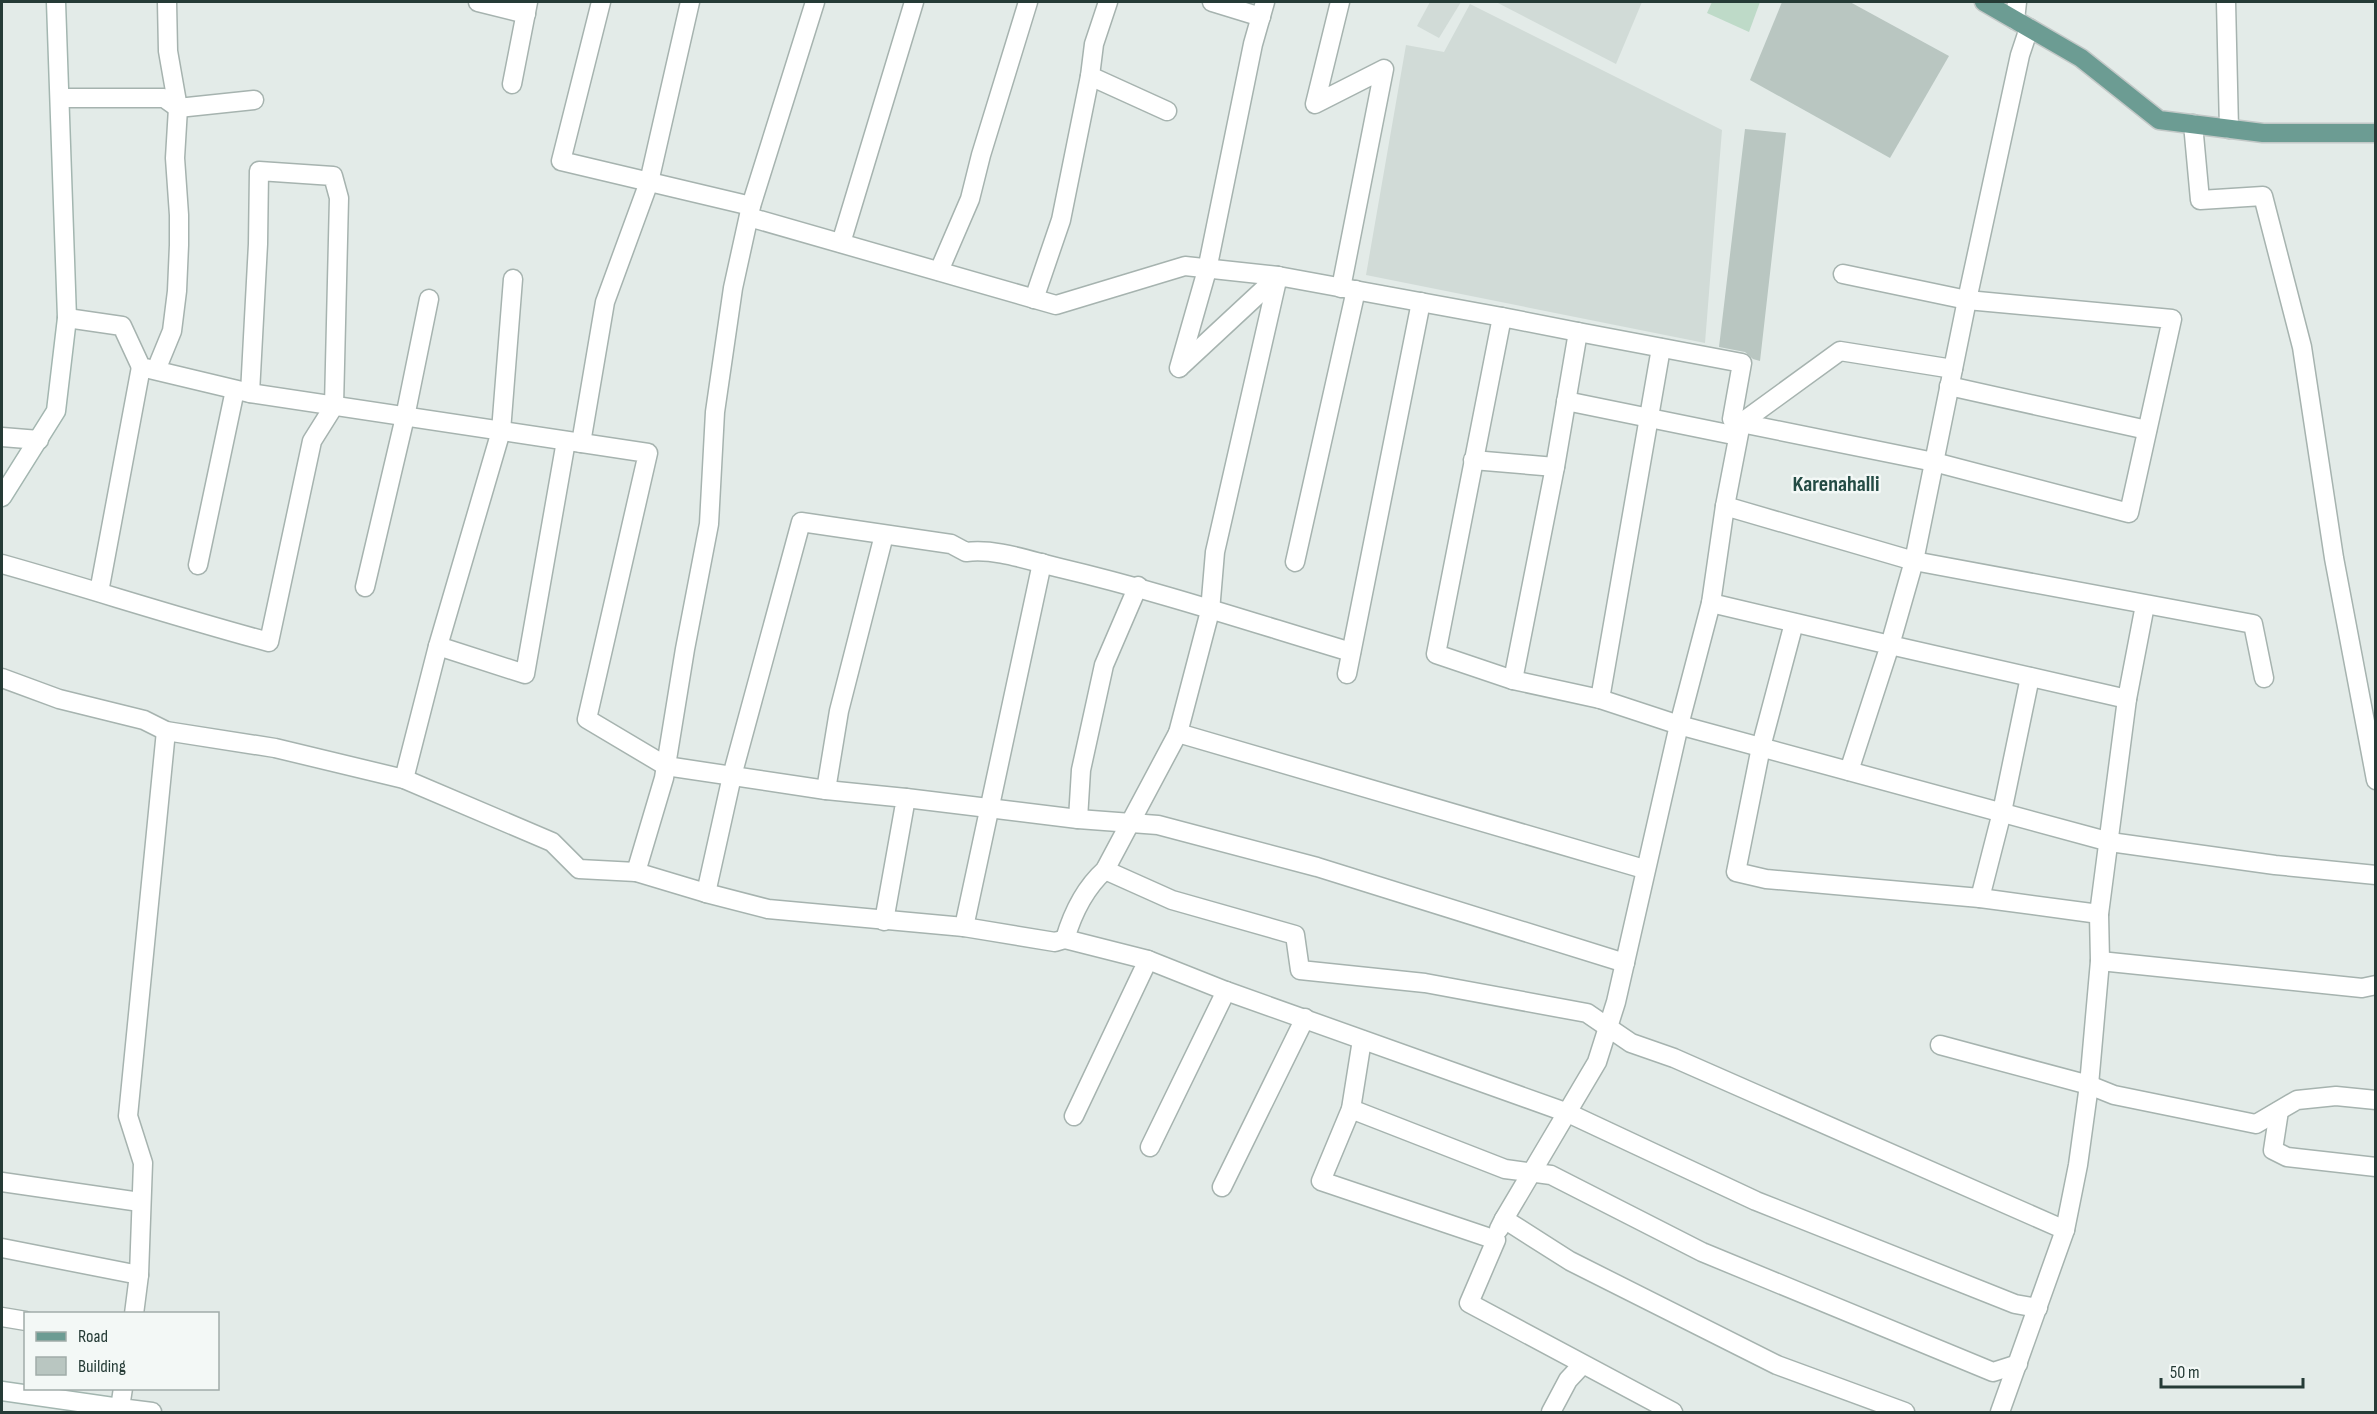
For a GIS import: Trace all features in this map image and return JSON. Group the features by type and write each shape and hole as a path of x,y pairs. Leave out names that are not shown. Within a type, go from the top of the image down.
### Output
{"main road":[{"path":"1984,2 2020,16 2081,58 2159,120 2263,134 2376,133"}],"street":[{"path":"2,497 56,411 68,318 56,2"},
{"path":"99,592 149,369 172,331 177,291 179,215 175,158 178,108 168,51 167,2"},
{"path":"478,2 527,8 512,84"},
{"path":"601,2 561,161 649,182 750,211 841,243 1056,305 1185,266 1278,276 1742,363 1732,419 1740,429"},
{"path":"438,646 525,674 605,302 649,182 690,2"},
{"path":"636,872 666,766 709,524 715,412 733,288 750,211 815,2"},
{"path":"841,243 915,2"},
{"path":"939,271 970,199 981,155 1028,2"},
{"path":"1034,299 1061,220 1090,76 1094,44 1108,2"},
{"path":"1212,2 1263,9 1253,44 1207,270 1179,368 1278,276"},
{"path":"1295,562 1348,289 1384,69 1315,104 1340,2"},
{"path":"2226,2 2229,129"},
{"path":"1849,771 1890,645 1914,561 2020,54 2020,16"},
{"path":"1090,76 1167,111"},
{"path":"60,98 164,98 178,108 254,100"},
{"path":"2193,124 2200,200 2263,196 2302,347 2334,558 2376,780"},
{"path":"2,564 99,592 177,618 269,642 312,441 334,406 339,198 333,176 259,171 258,244 242,392 198,565"},
{"path":"1566,401 1649,418 1740,429 1934,462 2129,513 2172,319 1967,300 1843,274"},
{"path":"1065,939 1071,918 1092,882 1105,870 1178,733 1210,610 1215,552 1278,276"},
{"path":"404,779 438,646 501,431 513,279"},
{"path":"365,586 405,417 429,299"},
{"path":"1347,674 1421,302"},
{"path":"1502,317 1436,654 1513,680 1600,699 1679,725 2110,842 2275,865 2376,875"},
{"path":"68,318 122,326 149,369 242,392 648,453 587,720 666,766 826,790 1078,819 1158,825 1317,867 1625,963"},
{"path":"1513,680 1555,467 1578,332"},
{"path":"1600,699 1661,348"},
{"path":"1673,1413 1469,1303 1504,1219 1529,1173 1568,1113 1597,1062 1608,1027 1625,963 1644,869 1711,603 1725,506 1740,429 1840,351 2147,430"},
{"path":"2,437 39,440"},
{"path":"1473,460 1555,467"},
{"path":"1725,506 1914,561 2253,624 2264,678"},
{"path":"706,893 732,776 801,522 951,544 966,552 982,550 1042,563 1138,586 1351,652"},
{"path":"826,790 839,711 884,535"},
{"path":"964,927 1042,563"},
{"path":"1078,819 1081,770 1104,665 1138,586"},
{"path":"1711,603 2127,699"},
{"path":"2000,1413 2065,1230 2078,1165 2089,1085 2100,960 2099,914 2127,699 2145,605"},
{"path":"1794,623 1761,747 1736,872 1766,879 1980,898 2099,914"},
{"path":"1980,898 2002,812 2030,677"},
{"path":"2,678 59,699 144,720 166,731 275,748 404,779 552,842 579,869 636,872 768,909 964,927 1055,942 1065,939 1148,960 1226,991 1568,1113 1756,1201 2015,1304 2038,1308"},
{"path":"134,1312 139,1275 142,1163 128,1116 166,731"},
{"path":"1178,733 1644,869"},
{"path":"884,921 906,798"},
{"path":"1105,870 1172,900 1295,935 1300,970 1436,985 1587,1013 1631,1043 1685,1062 2065,1230"},
{"path":"1074,1116 1148,960"},
{"path":"2100,960 2362,988 2376,985"},
{"path":"1150,1147 1226,991"},
{"path":"1222,1187 1305,1018"},
{"path":"1362,1040 1351,1109 1321,1180 1496,1240"},
{"path":"1940,1045 2089,1085 2114,1095 2256,1124 2297,1100 2336,1096 2376,1100"},
{"path":"1351,1109 1505,1169 1551,1175 1702,1252 1993,1372 2018,1364"},
{"path":"2279,1111 2273,1149 2287,1157 2376,1167"},
{"path":"2,1182 140,1202"},
{"path":"1504,1219 1570,1261 1777,1365 1905,1413"},
{"path":"2,1248 139,1275"},
{"path":"2,1317 24,1321"},
{"path":"1551,1413 1568,1380 1582,1365"},
{"path":"123,1390 123,1410"},
{"path":"2,1391 152,1413"}],"shaded area":[{"path":"1430,2 1461,2 1439,38 1417,26"},
{"path":"1496,2 1642,2 1616,64"},
{"path":"1470,4 1722,130 1705,343 1366,275 1406,45 1444,52"}],"green space":[{"path":"1712,2 1760,2 1749,32 1707,13"}],"building":[{"path":"1782,2 1850,2 1949,56 1890,158 1750,80"},
{"path":"1745,129 1786,133 1760,361 1753,359 1745,352 1719,347"}],"district":[{"name":"Karenahalli","path":"1836,484"}]}
